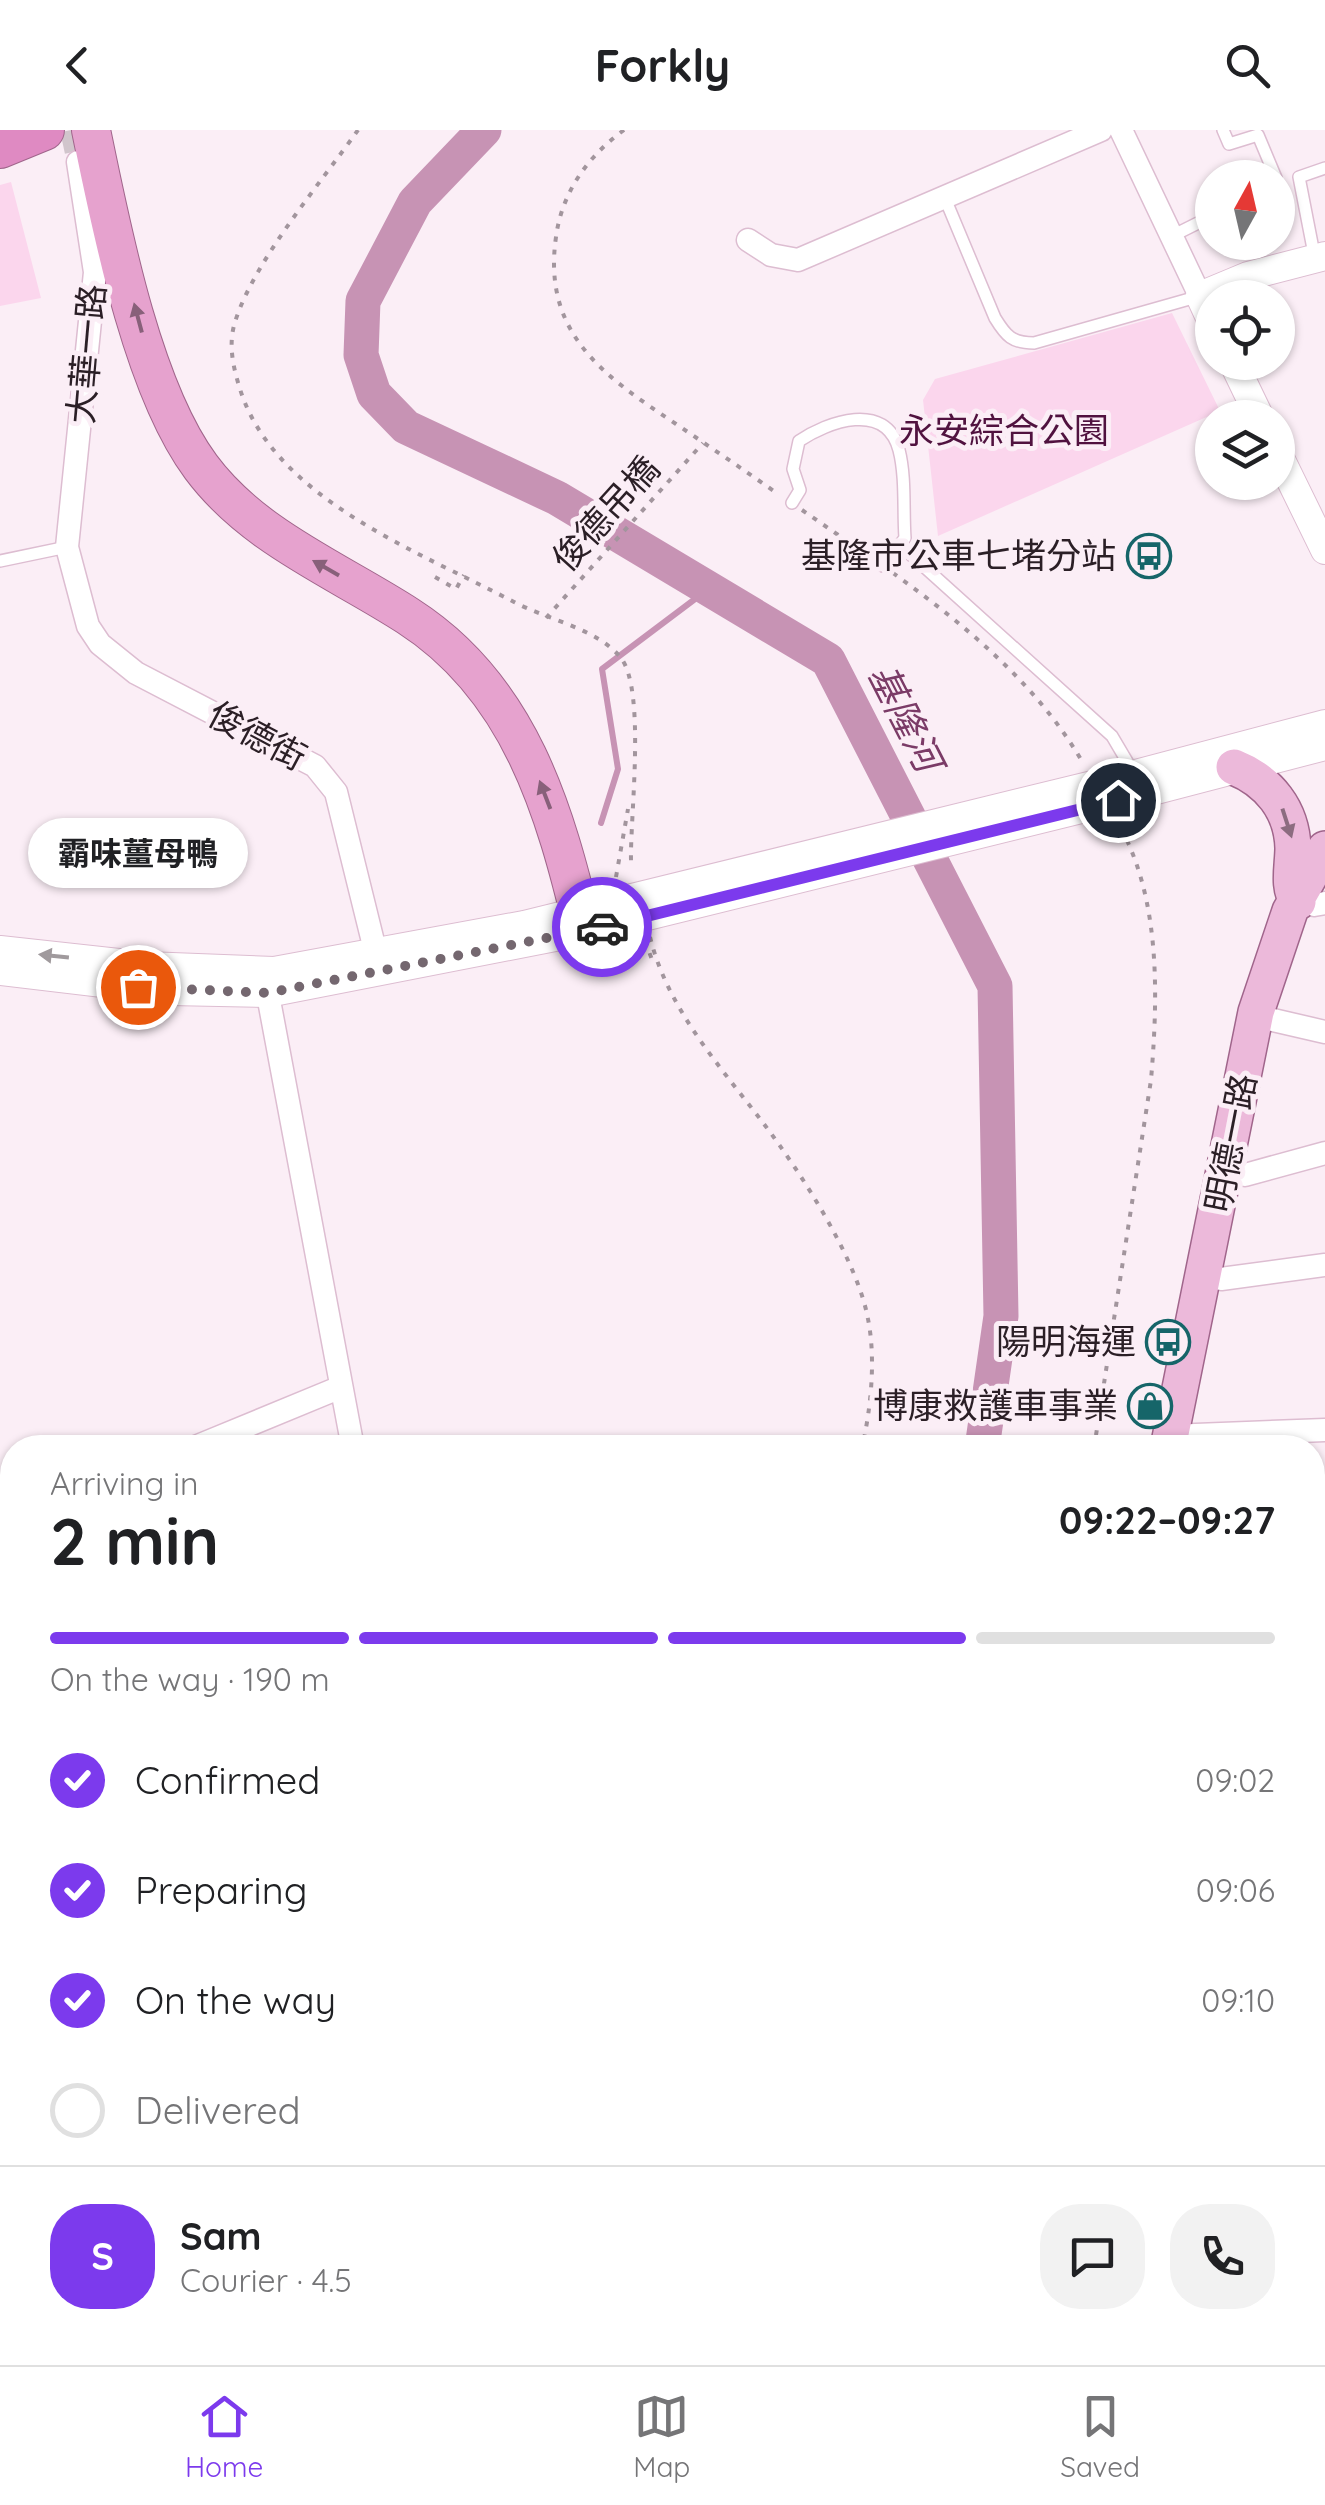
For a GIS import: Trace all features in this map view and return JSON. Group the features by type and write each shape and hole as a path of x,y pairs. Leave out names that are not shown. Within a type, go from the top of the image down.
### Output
{"highway":[{"path":"0,148 44,130"},
{"path":"85,146 140,330 172,420 200,466 263,528 411,618 478,676 529,752 605,915"}],"main road":[{"path":"1234,768 1263,782 1286,813 1293,846 1315,900"},
{"name":"明德一路","path":"1179,1435 1272,1020 1315,900 1325,849"},
{"name":"明德一路","path":"1179,1435 1221,1279 1256,1012 1315,900"}],"street":[{"path":"748,240 770,255 798,260 1101,130"},
{"path":"1121,130 1195,285"},
{"name":"大華一路","path":"67,547 95,272 85,146"},
{"path":"1243,280 1320,258"},
{"path":"1295,489 1325,550"},
{"name":"俊德街","path":"67,547 88,626 116,658 315,766 328,779 336,792 378,964"},
{"path":"1123,792 1325,724"},
{"path":"0,972 170,990 266,982 378,964 605,915 1325,746"},
{"path":"0,950 266,982"},
{"path":"266,982 351,1435"},
{"path":"1272,1020 1325,1032"},
{"path":"1235,1174 1325,1154"},
{"path":"1221,1279 1325,1265"},
{"path":"225,1435 342,1388"},
{"path":"1263,1435 1325,1430"}],"lane":[{"path":"1223,130 1229,144 1258,136 1268,160"},
{"path":"1320,258 1299,177 1325,168"},
{"path":"944,196 995,318 1005,335 1017,343 1195,311"},
{"path":"1172,236 1195,224"},
{"path":"792,503 800,490 793,470 799,442 820,426 849,419 870,420 890,434 899,448 905,538 883,566"},
{"path":"900,545 1112,736 1123,792"},
{"path":"0,561 67,547"}],"path":[{"path":"358,130 252,284 234,324 231,361 246,410 285,462 372,530 610,647 623,660 631,684 635,769 605,915"},
{"path":"624,130 604,145 577,176 562,210 552,272 558,299 584,351 611,381 940,607 1038,700 1086,768"},
{"name":"俊德吊橋","path":"546,618 703,442"},
{"path":"435,576 456,589 464,575"},
{"path":"1096,1435 1152,1080 1156,1028 1151,931 1123,792"},
{"path":"630,805 632,861"},
{"path":"605,915 659,974 715,1061 766,1127 860,1289 869,1322 871,1369 863,1435"},
{"path":"605,915 659,974"}],"green space":[{"path":"11,182 41,298 0,306 0,185"},
{"name":"永安綜合公園","path":"1172,313 1195,360 1195,380 1205,380 1215,400 1195,400 1195,422 938,536 923,400 935,379"}],"waterway":[{"name":"基隆河","path":"484,130 415,202 363,301 361,355 374,394 406,427 557,498 828,660 995,986 1001,1316 984,1435"},
{"path":"601,823 618,769 602,669 711,587"}],"tunnel":[{"path":"71,130 78,162"}],"way so far":[{"path":"138,987 268,993 529,945 602,927"}],"place":[{"name":"基隆市公車七堵分站","path":"1149,556"},
{"name":"霸味薑母鴨","path":"138,987"},
{"name":"陽明海運","path":"1168,1342"},
{"name":"博康救護車事業","path":"1150,1406"}],"route":[{"path":"602,927 1118,800"}]}
